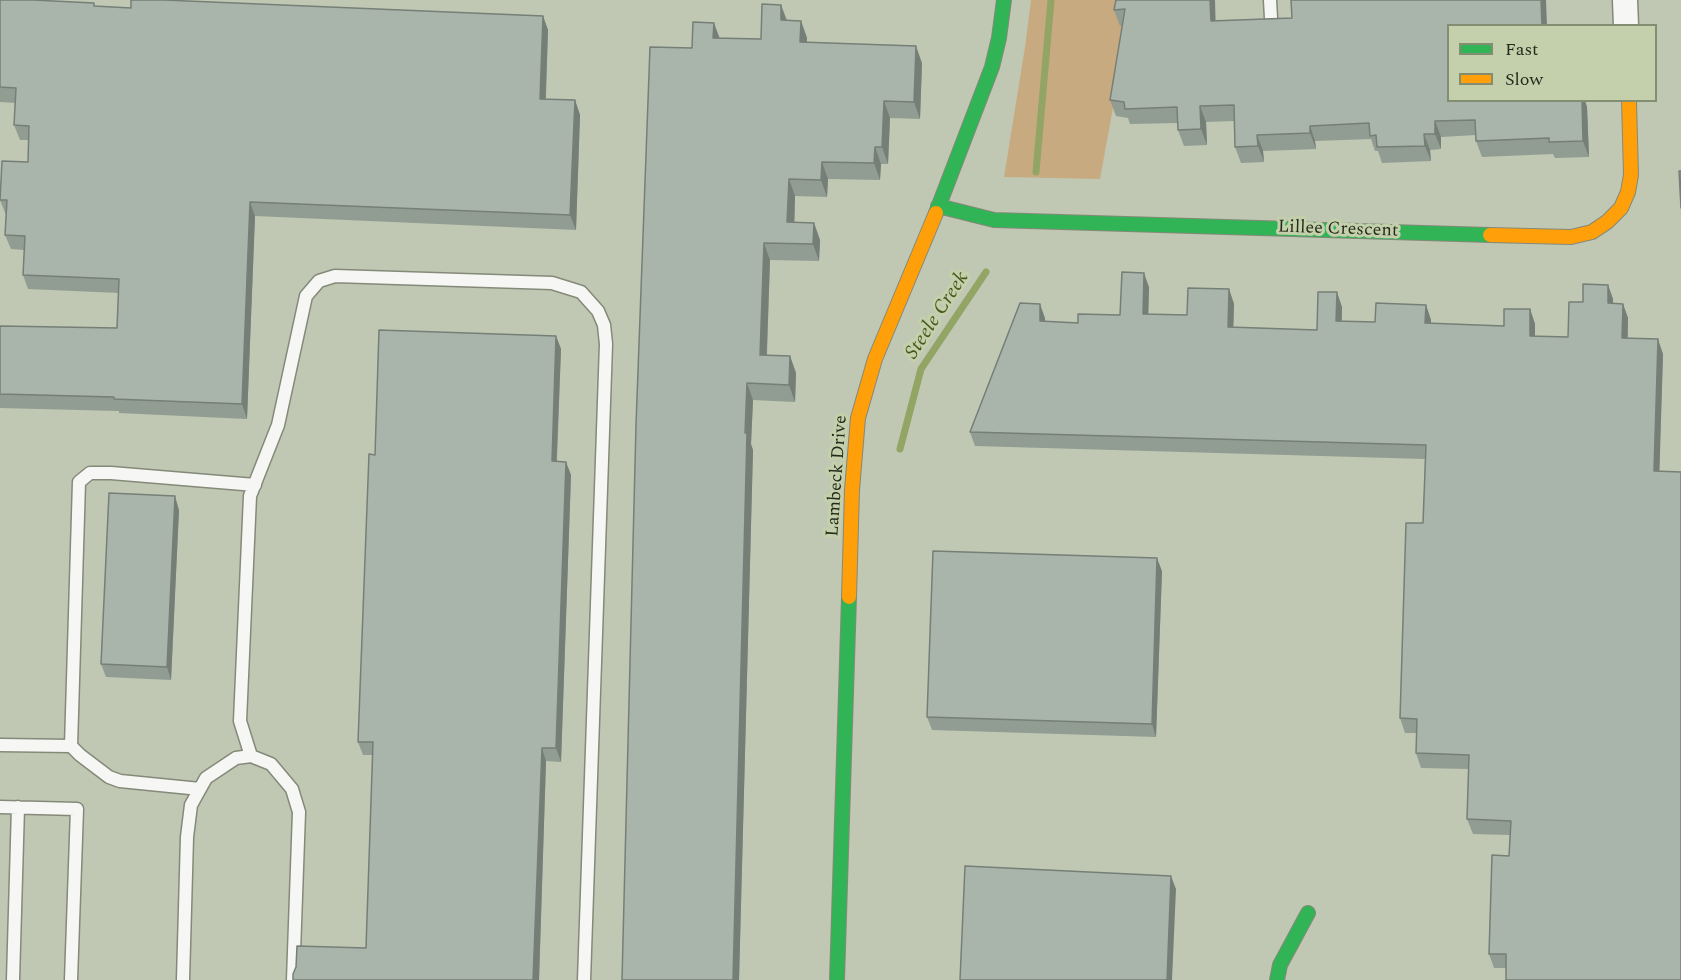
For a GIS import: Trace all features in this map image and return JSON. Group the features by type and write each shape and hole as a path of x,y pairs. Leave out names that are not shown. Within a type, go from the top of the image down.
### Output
{"street":[{"name":"Lambeck Drive","path":"837,980 852,490 858,418 875,359 992,68 1004,0"},
{"path":"1625,0 1626,24"},
{"name":"Lillee Crescent","path":"938,206 994,220 1571,237 1592,232 1607,222 1621,208 1628,192 1631,175 1629,102"},
{"path":"1277,980 1280,965 1308,913"}],"lane":[{"path":"1270,0 1271,18"},
{"path":"251,756 240,721 250,496 278,425 306,296 319,281 335,276 552,282 581,292 598,311 604,325 606,344 584,980"},
{"path":"71,746 79,482 90,473 111,473 255,485"},
{"path":"0,745 71,746 109,777 200,789"},
{"path":"183,980 187,837 191,805 206,778 236,758 251,756 271,764 292,789 299,812 293,980"},
{"path":"0,807 77,809 71,980"},
{"path":"13,980 18,807"}],"shaded area":[{"path":"1031,0 1126,0 1127,31 1100,179 1004,177"}],"building":[{"path":"0,0 94,3 94,6 131,8 131,0 164,0 543,16 540,99 575,100 570,215 250,202 242,404 0,394 0,326 117,328 119,279 23,275 25,236 5,235 7,200 0,200 2,161 28,162 29,126 14,125 16,88 0,87"},
{"path":"1116,0 1210,0 1211,21 1292,18 1291,0 1541,0 1542,24 1447,24 1447,102 1582,102 1583,141 1549,142 1549,138 1476,141 1475,120 1435,121 1435,134 1424,134 1425,146 1377,147 1376,135 1370,136 1369,123 1310,126 1310,133 1257,135 1258,146 1235,147 1234,105 1200,106 1201,129 1178,130 1177,107 1125,109 1124,102 1110,100 1125,9 1114,10"},
{"path":"762,4 781,5 781,20 801,21 800,42 916,46 914,102 884,101 882,147 875,147 874,163 822,162 821,180 789,179 787,222 814,223 813,244 764,243 760,355 790,356 789,385 747,383 733,980 622,980 636,425 650,47 692,48 693,22 714,23 713,38 761,39"},
{"path":"1679,171 1681,171 1681,208"},
{"path":"1122,272 1144,273 1143,314 1187,315 1188,288 1229,289 1228,327 1317,330 1318,292 1337,292 1336,321 1375,322 1376,303 1426,305 1425,323 1504,326 1504,309 1530,309 1530,336 1568,337 1569,302 1583,302 1583,284 1608,285 1608,303 1623,304 1622,338 1658,339 1654,471 1681,472 1681,980 1506,980 1506,954 1489,954 1492,855 1509,856 1511,821 1467,819 1469,755 1416,753 1417,719 1400,718 1406,523 1423,523 1426,445 970,432 1020,303 1040,304 1040,321 1078,323 1078,314 1120,315"},
{"path":"379,330 556,336 552,461 566,462 556,748 542,748 533,980 293,980 297,946 366,948 373,742 358,742 369,454 375,455"},
{"path":"109,493 175,496 167,667 101,664"},
{"path":"933,551 1157,558 1152,724 927,717"},
{"path":"965,866 1171,876 1167,980 960,980"}],"waterway":[{"name":"Steele Creek","path":"1036,172 1051,0"},
{"name":"Steele Creek","path":"900,449 921,369 986,272"}],"traffic: fast":[{"path":"936,213 992,67 1004,0"},
{"path":"938,206 994,220 1490,235"},
{"path":"837,980 849,597"},
{"path":"1277,980 1280,965 1308,913"}],"traffic: slow":[{"path":"1490,235 1571,237 1592,232 1607,222 1621,208 1628,192 1631,175 1629,102"},
{"path":"849,597 852,490 858,418 875,359 936,213"}]}
